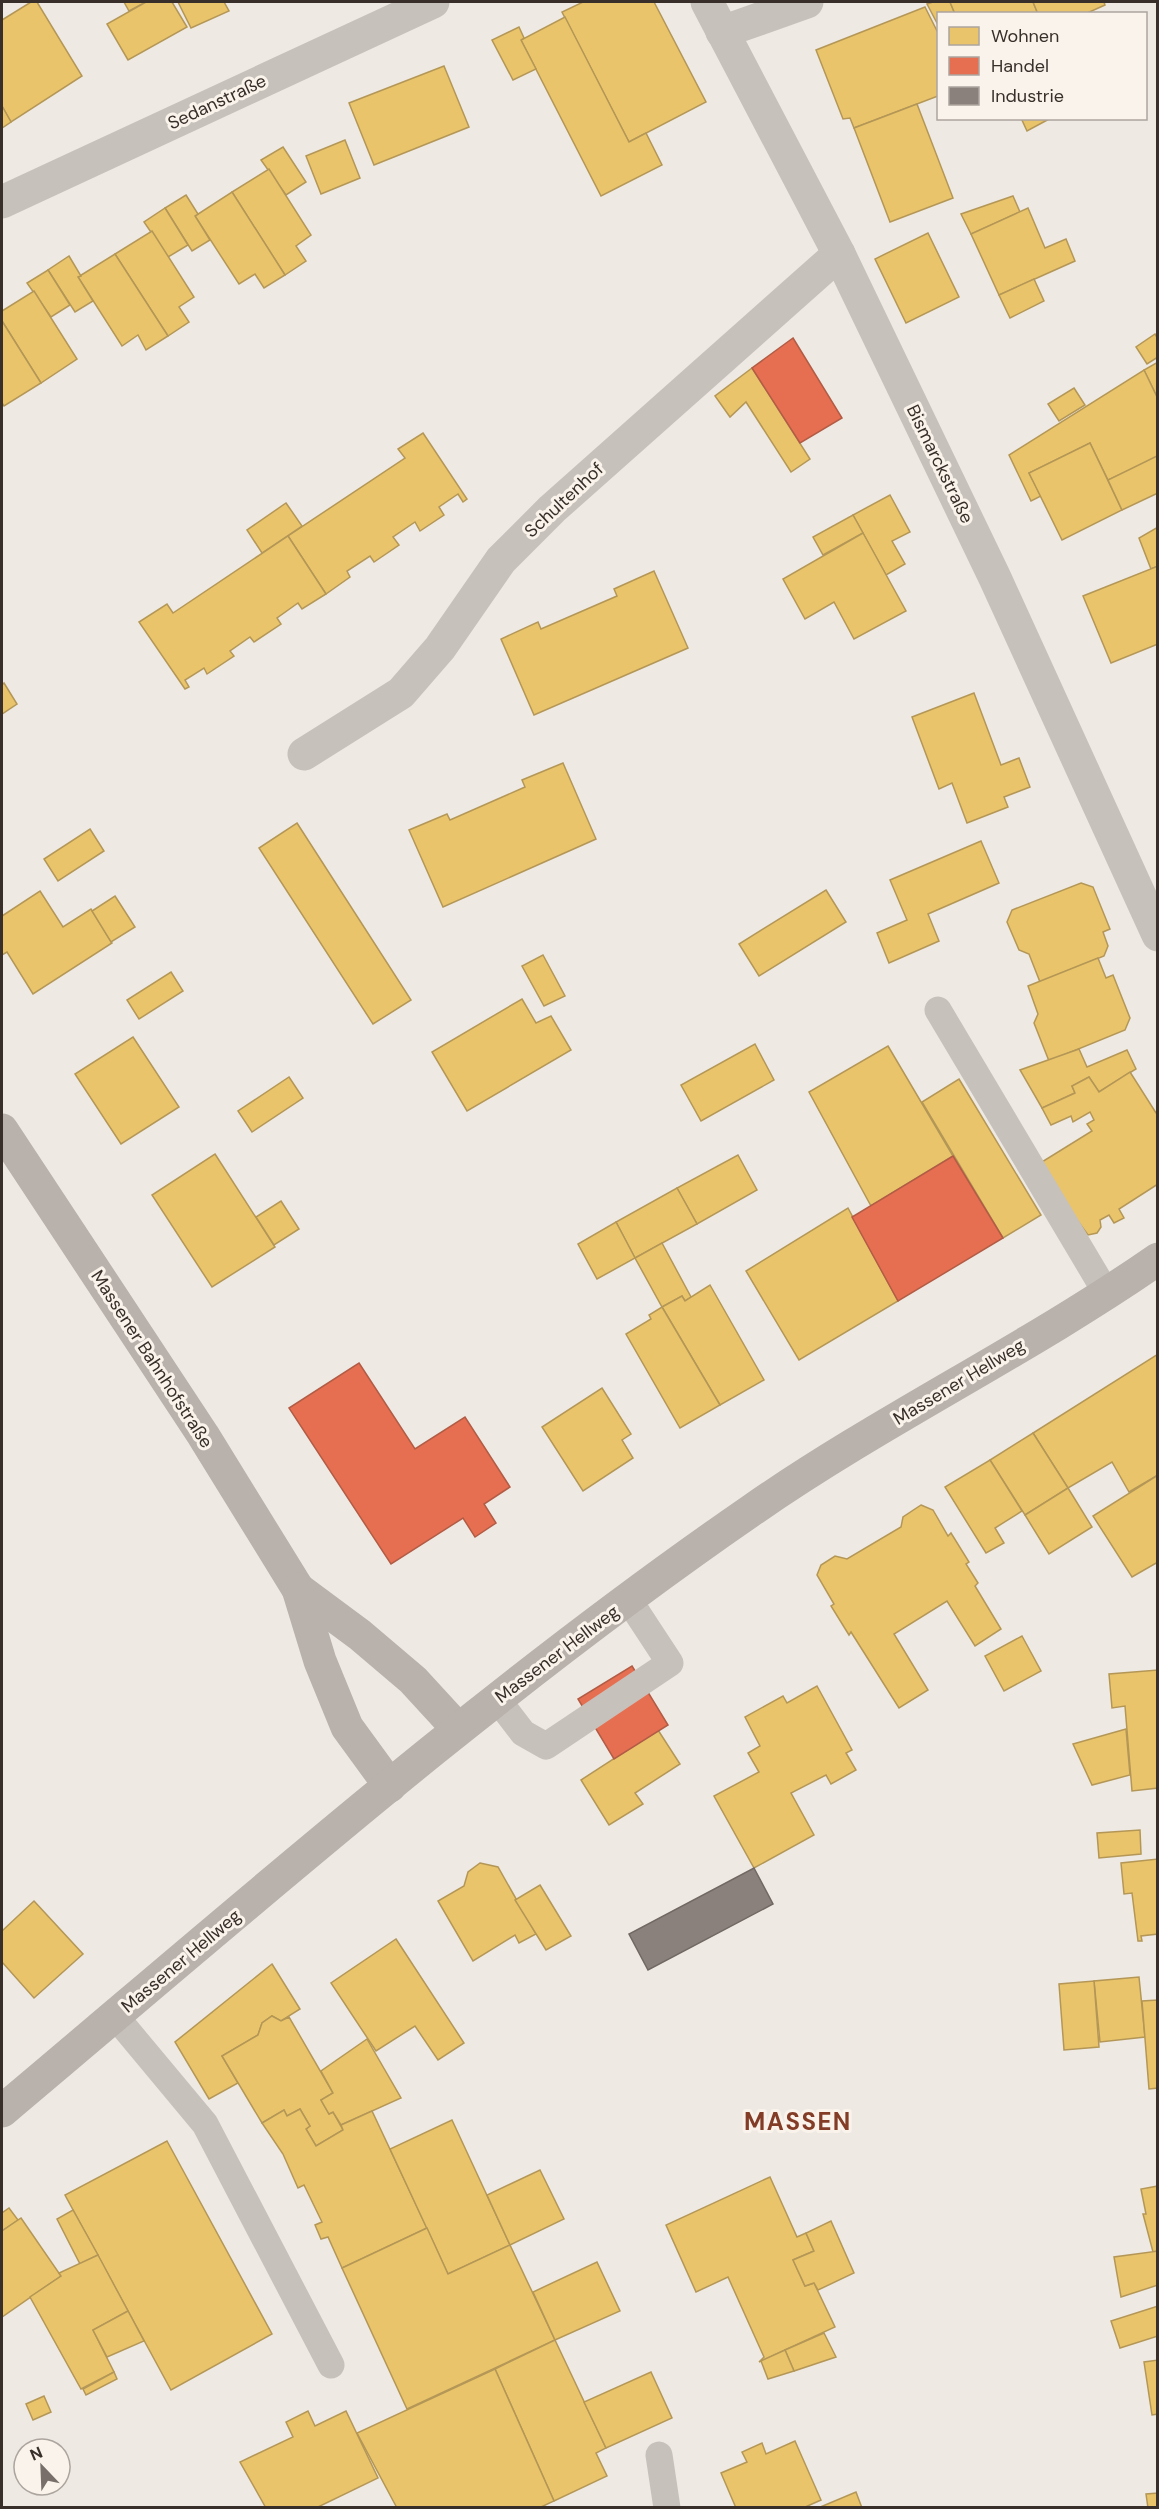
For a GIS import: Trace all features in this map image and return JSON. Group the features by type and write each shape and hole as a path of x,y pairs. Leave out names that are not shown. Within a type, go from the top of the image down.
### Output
{"main road":[{"name":"Massener Bahnhofstraße","path":"2,1130 203,1435 298,1589 320,1661 347,1727 390,1786"},
{"name":"Massener Hellweg","path":"2,2111 458,1729 628,1599 753,1509 868,1435 1107,1294 1158,1258"},
{"name":"Massener Bahnhofstraße","path":"298,1589 360,1635 413,1680 458,1729"}],"street":[{"name":"Sedanstraße","path":"2,202 433,2"},
{"name":"Bismarckstraße","path":"707,2 839,254 995,578 1158,935"},
{"path":"722,32 807,2"},
{"name":"Schultenhof","path":"304,754 401,693 440,648 501,560 552,508 839,254"}],"lane":[{"path":"938,1010 1107,1294"},
{"path":"497,1699 523,1733 546,1746 670,1663 628,1599"},
{"path":"115,2016 205,2124 331,2365"},
{"path":"659,2455 667,2508"}],"building: Wohnen":[{"path":"31,2 37,2 82,76 11,122 2,106 2,20"},
{"path":"124,2 146,2 129,11"},
{"path":"146,2 172,2 187,27 128,60 107,24"},
{"path":"178,2 224,2 229,11 191,28"},
{"path":"583,2 654,2 706,102 629,142 562,12"},
{"path":"950,2 954,12 937,12 937,23 927,4"},
{"path":"950,2 1033,2 1037,12 954,12"},
{"path":"1033,2 1104,2 1105,5 1089,12 1037,12"},
{"path":"925,7 937,31 937,96 854,128 850,118 843,119 816,50"},
{"path":"565,17 629,142 646,133 662,165 601,196 521,40"},
{"path":"519,27 524,38 521,40 536,69 513,80 492,40"},
{"path":"444,66 469,127 374,165 349,103"},
{"path":"917,104 953,198 890,222 854,128"},
{"path":"2,106 11,122 2,128"},
{"path":"1022,120 1047,120 1027,131"},
{"path":"345,140 360,178 321,194 306,156"},
{"path":"283,147 306,182 286,195 261,160"},
{"path":"269,169 311,235 296,246 306,261 285,275 232,192"},
{"path":"232,192 285,275 264,288 255,274 239,284 195,216"},
{"path":"186,195 198,214 195,216 210,240 192,251 165,208"},
{"path":"1013,196 1020,212 971,234 961,214"},
{"path":"165,208 188,245 168,257 144,222"},
{"path":"1028,208 1045,248 1066,239 1075,261 999,295 971,234"},
{"path":"152,231 194,297 179,307 189,322 168,336 115,254"},
{"path":"928,233 959,297 906,323 875,259"},
{"path":"115,254 168,336 146,350 138,335 122,346 78,277"},
{"path":"69,256 81,276 78,277 93,301 75,312 48,270"},
{"path":"48,270 70,305 51,317 27,283"},
{"path":"1034,279 1044,301 1010,318 999,295"},
{"path":"34,291 77,359 41,383 2,321 2,311"},
{"path":"2,321 41,383 4,406 2,403"},
{"path":"1155,334 1158,339 1158,357 1147,364 1136,347"},
{"path":"1158,362 1158,399 1144,370"},
{"path":"752,368 810,459 791,472 746,402 730,417 715,396"},
{"path":"1144,370 1158,399 1158,457 1108,480 1090,443 1029,473 1041,496 1031,501 1009,455"},
{"path":"1074,388 1085,405 1059,421 1048,404"},
{"path":"423,433 467,499 463,502 458,494 439,507 444,515 420,531 415,522 393,537 399,545 374,562 370,556 347,571 350,577 326,594 288,536 405,458 398,449"},
{"path":"1090,443 1122,510 1062,540 1029,473"},
{"path":"1157,456 1158,493 1122,510 1108,480"},
{"path":"890,495 910,532 892,541 905,564 886,575 853,515"},
{"path":"286,503 302,526 262,553 247,530"},
{"path":"853,515 863,533 823,555 813,537"},
{"path":"1158,527 1158,566 1151,569 1139,538"},
{"path":"863,533 906,611 854,639 834,602 805,619 783,579"},
{"path":"288,536 326,594 302,609 298,603 277,618 281,624 254,642 250,637 230,651 234,656 207,674 204,668 185,680 189,687 185,689 139,622 167,604 173,613"},
{"path":"1158,566 1158,644 1111,663 1083,596"},
{"path":"654,571 688,648 534,715 501,639 538,622 541,629 617,596 614,589"},
{"path":"4,683 17,704 2,714 2,685"},
{"path":"974,693 1001,765 1019,758 1030,787 1004,797 1008,807 967,823 952,783 939,789 912,717"},
{"path":"563,763 596,839 443,907 409,830 447,814 450,820 525,787 522,780"},
{"path":"297,823 411,1000 373,1024 259,848"},
{"path":"90,829 104,851 58,881 44,859"},
{"path":"981,841 999,883 928,914 939,941 889,963 877,933 907,920 890,880"},
{"path":"1081,883 1093,887 1110,929 1103,932 1108,946 1104,956 1040,982 1029,954 1019,950 1007,922 1012,910"},
{"path":"826,890 846,922 759,976 739,944"},
{"path":"40,891 63,927 91,909 112,943 33,994 7,952 2,955 2,916"},
{"path":"115,896 135,927 111,942 92,911"},
{"path":"543,955 565,996 544,1006 522,966"},
{"path":"1098,958 1106,978 1113,975 1130,1018 1125,1030 1049,1061 1034,1023 1038,1014 1028,986"},
{"path":"171,972 183,991 139,1019 127,1000"},
{"path":"522,999 536,1023 551,1016 571,1050 467,1111 432,1052"},
{"path":"133,1037 179,1107 121,1144 75,1074"},
{"path":"755,1044 774,1080 701,1121 681,1085"},
{"path":"888,1046 953,1156 871,1206 809,1092"},
{"path":"1079,1049 1087,1067 1127,1050 1136,1069 1099,1092 1089,1077 1072,1086 1075,1093 1042,1108 1020,1070"},
{"path":"1130,1072 1158,1116 1158,1184 1119,1209 1124,1218 1114,1223 1109,1215 1100,1220 1101,1227 1097,1233 1088,1235 1037,1165 1092,1131 1087,1124 1094,1120 1090,1112 1073,1122 1071,1116 1051,1125 1042,1108 1075,1093 1072,1086 1089,1077 1099,1092"},
{"path":"289,1077 303,1098 252,1132 238,1111"},
{"path":"959,1079 1041,1215 1003,1238 922,1102"},
{"path":"215,1154 275,1247 212,1287 152,1195"},
{"path":"738,1155 757,1190 697,1224 677,1188"},
{"path":"677,1188 697,1224 635,1258 616,1222"},
{"path":"281,1201 299,1229 274,1245 256,1217"},
{"path":"848,1208 898,1301 799,1360 746,1271"},
{"path":"616,1222 635,1258 597,1279 578,1244"},
{"path":"662,1243 691,1297 685,1301 682,1296 662,1307 635,1258"},
{"path":"710,1285 764,1380 720,1405 662,1307 682,1296 685,1301"},
{"path":"662,1307 720,1405 680,1428 626,1334 651,1319 649,1315"},
{"path":"1158,1354 1158,1475 1129,1492 1112,1462 1068,1488 1033,1433"},
{"path":"602,1388 631,1434 622,1440 633,1458 583,1491 542,1427"},
{"path":"1033,1433 1068,1488 1025,1515 990,1460"},
{"path":"990,1460 1022,1511 995,1528 1004,1543 986,1553 945,1487"},
{"path":"1158,1475 1158,1562 1132,1577 1093,1516"},
{"path":"1068,1488 1092,1527 1049,1554 1025,1515"},
{"path":"921,1505 933,1510 948,1536 951,1533 969,1562 966,1564 978,1583 975,1586 1001,1629 975,1646 947,1601 894,1634 928,1690 899,1708 851,1632 849,1635 831,1606 834,1604 817,1575 821,1565 835,1556 847,1559 901,1527 903,1517"},
{"path":"1022,1636 1041,1671 1004,1691 985,1656"},
{"path":"1158,1670 1158,1788 1132,1791 1125,1706 1112,1708 1109,1674"},
{"path":"817,1686 852,1750 846,1753 856,1770 831,1784 826,1775 791,1793 814,1835 754,1868 714,1796 759,1772 748,1753 760,1746 745,1717 783,1696 787,1703"},
{"path":"1126,1729 1130,1775 1092,1785 1073,1744"},
{"path":"658,1730 680,1764 635,1793 643,1804 609,1825 581,1780"},
{"path":"1140,1830 1141,1854 1099,1858 1097,1833"},
{"path":"1158,1859 1158,1934 1141,1936 1142,1941 1138,1941 1132,1893 1124,1894 1121,1863"},
{"path":"480,1863 498,1867 536,1934 519,1943 515,1935 473,1961 438,1901 464,1886 468,1872"},
{"path":"540,1885 571,1936 546,1950 515,1900"},
{"path":"34,1901 83,1954 34,1998 2,1962 2,1931"},
{"path":"396,1939 464,2043 438,2060 415,2026 376,2051 331,1983"},
{"path":"272,1964 300,2009 281,2021 272,2016 262,2023 258,2035 222,2056 238,2083 209,2099 175,2042"},
{"path":"1139,1977 1145,2037 1100,2042 1094,1981"},
{"path":"1094,1981 1099,2047 1064,2050 1059,1984"},
{"path":"1158,2000 1158,2088 1149,2089 1142,2001"},
{"path":"272,2016 281,2021 289,2017 333,2093 321,2100 329,2114 333,2112 343,2130 316,2146 306,2129 310,2126 300,2109 287,2116 284,2110 262,2123 222,2056 258,2035 262,2023"},
{"path":"367,2039 401,2098 341,2125 333,2112 329,2114 321,2100 333,2093 321,2071"},
{"path":"300,2109 310,2126 306,2129 316,2146 343,2130 341,2125 372,2111 427,2228 342,2268 328,2237 321,2239 315,2225 322,2222 304,2185 298,2188 283,2154 262,2123 284,2110 287,2116"},
{"path":"452,2120 510,2245 448,2274 390,2149"},
{"path":"167,2141 272,2334 171,2390 65,2195"},
{"path":"540,2170 564,2219 510,2245 487,2195"},
{"path":"770,2177 797,2237 806,2233 814,2251 793,2260 805,2286 814,2283 835,2327 759,2362 764,2357 728,2277 696,2292 666,2225"},
{"path":"1158,2186 1158,2251 1153,2252 1143,2214 1146,2214 1141,2189"},
{"path":"9,2208 18,2220 2,2231 2,2213"},
{"path":"73,2210 98,2255 80,2264 57,2219"},
{"path":"21,2218 61,2276 2,2317 2,2231"},
{"path":"831,2221 854,2273 818,2290 814,2283 805,2286 793,2260 814,2251 806,2233"},
{"path":"427,2228 448,2274 510,2245 555,2340 407,2409 342,2268"},
{"path":"1158,2251 1158,2285 1121,2297 1114,2257"},
{"path":"98,2255 128,2311 93,2330 114,2372 81,2389 30,2297 61,2276 59,2273"},
{"path":"597,2262 620,2311 555,2340 533,2292"},
{"path":"1158,2306 1158,2336 1120,2348 1111,2321"},
{"path":"128,2311 144,2341 107,2357 93,2330"},
{"path":"824,2333 836,2357 794,2371 785,2350"},
{"path":"555,2340 606,2448 596,2453 607,2476 554,2501 495,2369"},
{"path":"785,2350 794,2371 768,2379 761,2361"},
{"path":"1158,2360 1158,2414 1152,2415 1144,2362"},
{"path":"495,2369 554,2501 539,2508 397,2508 357,2433"},
{"path":"114,2372 117,2379 86,2395 83,2389"},
{"path":"651,2372 672,2418 606,2448 584,2402"},
{"path":"44,2396 51,2412 33,2420 26,2404"},
{"path":"308,2411 315,2426 346,2411 378,2478 316,2508 266,2508 240,2462 293,2437 286,2422"},
{"path":"795,2441 821,2500 803,2508 736,2508 721,2473 747,2462 742,2452 762,2443 766,2454"},
{"path":"856,2492 862,2508 818,2508"},
{"path":"1158,2493 1158,2508 1148,2508 1146,2494"}],"building: Handel":[{"path":"793,338 842,418 800,443 752,368"},
{"path":"953,1156 1003,1238 898,1301 852,1217"},
{"path":"359,1363 415,1449 465,1417 510,1487 484,1504 496,1523 475,1537 463,1518 391,1564 289,1408"},
{"path":"632,1666 668,1725 614,1759 578,1699"}],"building: Industrie":[{"path":"754,1868 773,1904 648,1970 629,1934"}],"district":[{"name":"MASSEN","path":"798,2121"}]}
